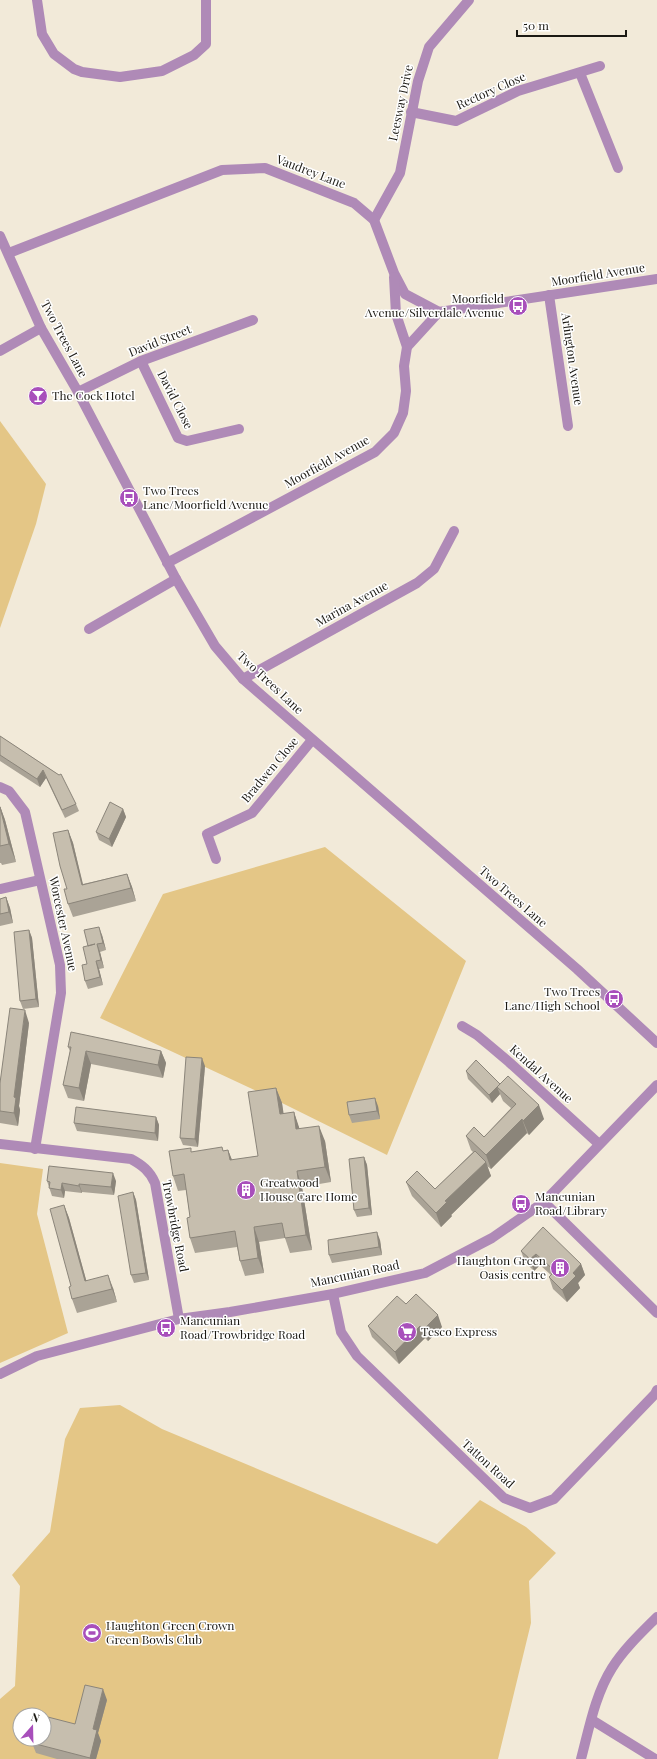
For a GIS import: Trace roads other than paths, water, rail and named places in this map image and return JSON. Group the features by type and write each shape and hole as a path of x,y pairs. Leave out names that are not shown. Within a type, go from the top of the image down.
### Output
{"street":[{"path":"37,0 42,34 54,54 74,69 120,76 162,71 194,55 206,44 206,0"},
{"name":"Leesway Drive","path":"374,220 400,173 418,80 429,47 469,0"},
{"name":"Rectory Close","path":"411,112 456,121 518,91 600,66"},
{"path":"580,73 618,168"},
{"name":"Vaudrey Lane","path":"9,253 222,170 265,168 354,203 374,220 394,273 405,294 439,312"},
{"name":"Two Trees Lane","path":"0,236 9,253 41,328 78,392 167,563 215,646 243,679 577,969 657,1043"},
{"path":"394,273 396,314 407,347 439,312"},
{"name":"Moorfield Avenue","path":"439,312 657,279"},
{"name":"Arlington Avenue","path":"549,295 568,426"},
{"name":"David Street","path":"78,392 141,361 253,320"},
{"path":"0,351 41,328"},
{"name":"Moorfield Avenue","path":"167,563 375,452 394,434 403,413 406,391 404,366 407,347"},
{"name":"David Close","path":"141,361 178,438 187,442 239,429"},
{"name":"Marina Avenue","path":"243,679 417,583 434,569 454,531"},
{"path":"89,629 176,579"},
{"name":"Bradwen Close","path":"216,859 207,834 252,813 312,740"},
{"name":"Worcester Avenue","path":"0,787 8,791 25,812 60,965 61,993 35,1149"},
{"path":"0,889 40,880"},
{"name":"Kendal Avenue","path":"462,1026 477,1035 498,1053 599,1144"},
{"name":"Mancunian Road","path":"0,1374 37,1356 178,1319 230,1312 333,1294 424,1273 492,1238 544,1202 657,1085"},
{"name":"Trowbridge Road","path":"0,1144 131,1159 142,1165 152,1176 178,1319"},
{"path":"544,1202 657,1313"},
{"name":"Tatton Road","path":"333,1294 341,1332 357,1356 504,1498 530,1508 554,1499 655,1394 657,1390"},
{"path":"581,1759 597,1701 612,1669 631,1643 657,1617"},
{"path":"592,1720 655,1759"}],"place":[{"name":"Moorfield Avenue/Silverdale Avenue","path":"518,306"},
{"name":"The Cock Hotel","path":"38,396"},
{"name":"Two Trees Lane/Moorfield Avenue","path":"129,498"},
{"name":"Two Trees Lane/High School","path":"614,999"},
{"name":"Greatwood House Care Home","path":"246,1190"},
{"name":"Mancunian Road/Library","path":"521,1204"},
{"name":"Haughton Green Oasis centre","path":"560,1268"},
{"name":"Mancunian Road/Trowbridge Road","path":"166,1328"},
{"name":"Tesco Express","path":"407,1332"},
{"name":"Haughton Green Crown Green Bowls Club","path":"92,1633"}]}
